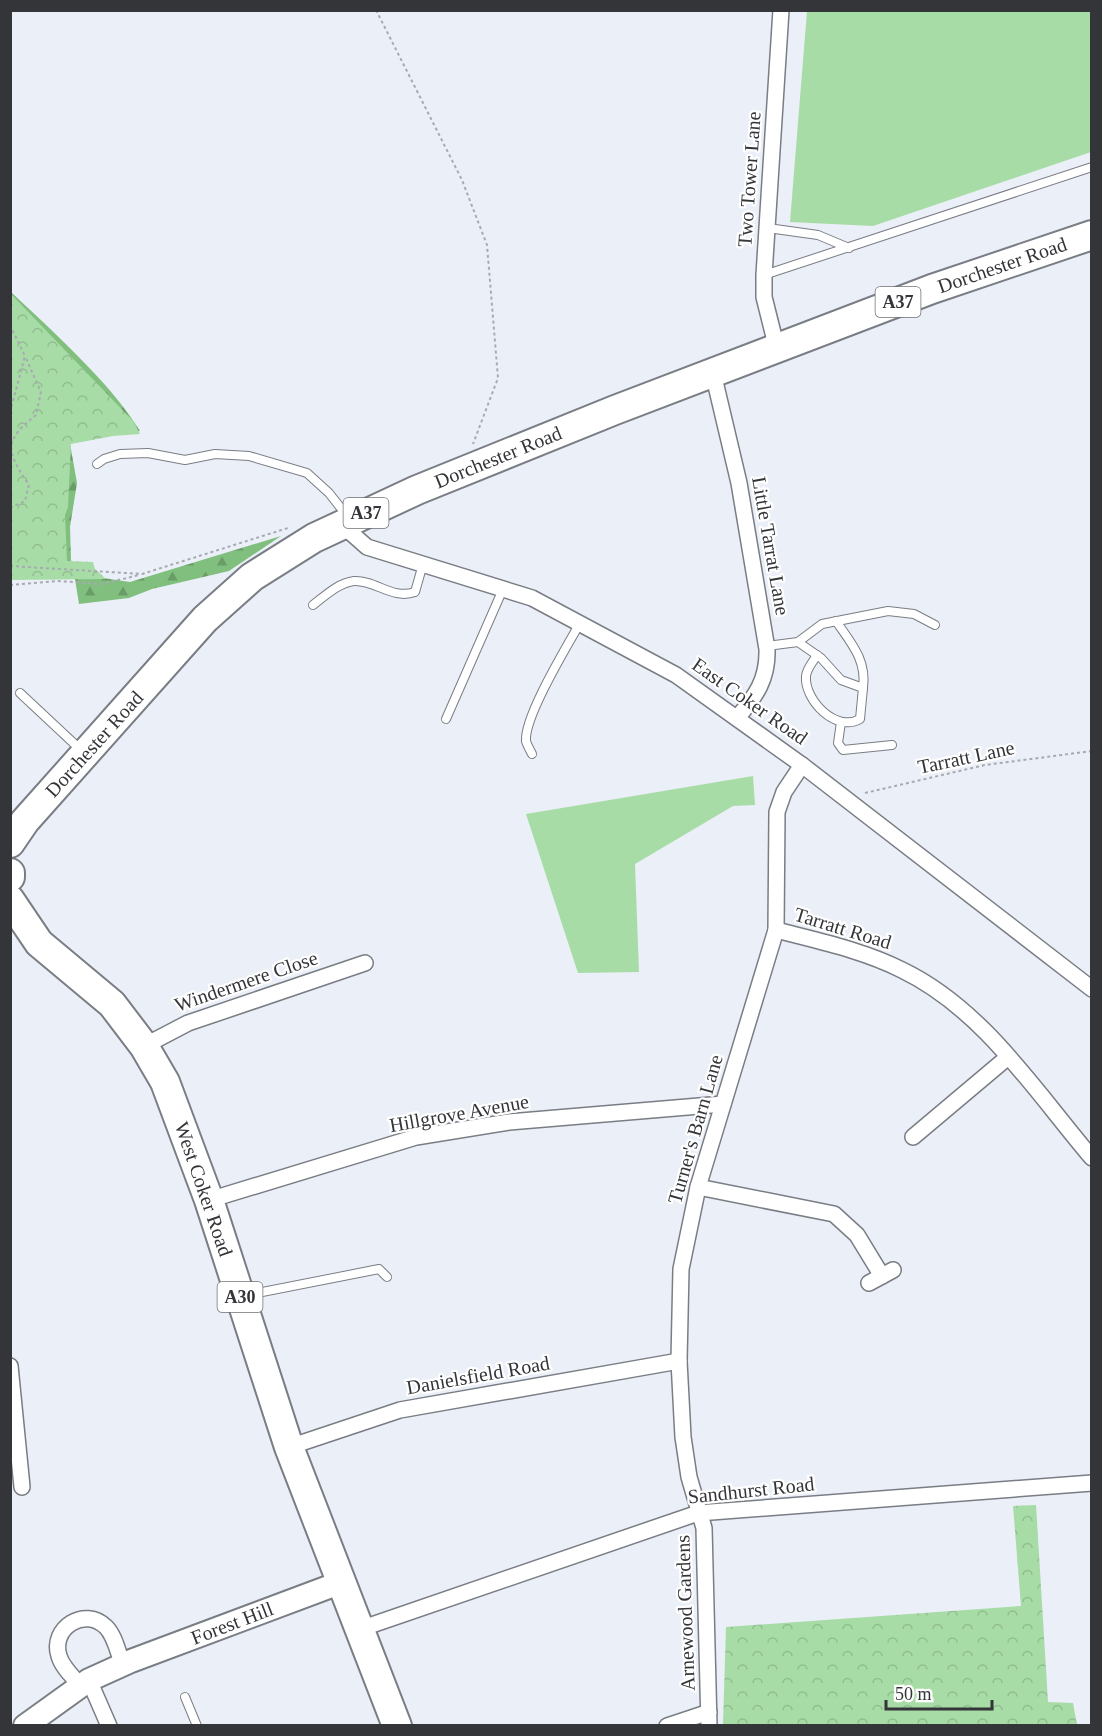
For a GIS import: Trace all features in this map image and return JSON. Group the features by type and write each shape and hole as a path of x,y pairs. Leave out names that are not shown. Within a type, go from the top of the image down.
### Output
{"highway":[{"name":"Dorchester Road","path":"10,843 25,821 205,619 252,577 284,556 346,522 437,482 932,289 1092,235"},
{"name":"West Coker Road","path":"13,911 39,943 112,1004 144,1046 177,1108 289,1447 397,1725"}],"street":[{"name":"Two Tower Lane","path":"777,349 764,297 764,275 781,10"},
{"name":"Little Tarrat Lane","path":"713,373 739,483 767,646 766,676 759,691 737,718"},
{"name":"East Coker Road","path":"346,522 367,547 532,598 676,675 802,765 1092,989"},
{"name":"Turner's Barn Lane","path":"698,1513 689,1477 683,1437 679,1361 681,1269 698,1187 776,930 777,812 784,792 802,765"},
{"name":"Tarratt Road","path":"776,930 863,953 904,970 954,1004 991,1037 1092,1158"},
{"name":"Windermere Close","path":"144,1046 182,1025 365,963"},
{"path":"913,1137 1008,1057"},
{"name":"Hillgrove Avenue","path":"209,1200 416,1137 509,1122 723,1104"},
{"path":"698,1187 834,1214 857,1235 881,1277"},
{"name":"Danielsfield Road","path":"289,1447 400,1410 679,1361"},
{"path":"10,1366 22,1487"},
{"name":"Sandhurst Road","path":"360,1629 698,1513 1092,1483"},
{"name":"Arnewood Gardens","path":"667,1725 709,1719 706,1559 704,1528 698,1513"},
{"name":"Forest Hill","path":"25,1725 85,1683 123,1665 342,1582"},
{"path":"109,1725 85,1683 64,1666 57,1649 62,1632 76,1620 96,1620 110,1632 123,1665"}],"lane":[{"path":"764,275 1092,167"},
{"path":"768,228 818,235 849,248"},
{"path":"97,464 120,454 148,453 185,460 216,454 249,456 307,473 329,494 346,522"},
{"path":"313,605 335,588 354,581 401,595 415,592 423,564"},
{"path":"446,719 503,589"},
{"path":"767,646 798,642 806,638 816,626 888,611 914,614 935,625"},
{"path":"817,655 806,673 808,690 825,714 841,722 854,723 860,719 865,672 856,650 836,621"},
{"path":"532,754 526,742 528,728 555,665 580,623"},
{"path":"798,642 817,655 841,680 863,688"},
{"path":"20,693 85,754"},
{"path":"841,722 838,743 843,750 892,745"},
{"path":"240,1297 379,1269 387,1277"},
{"path":"185,1697 197,1725"}],"path":[{"path":"376,10 462,180 487,244 498,378 470,451"},
{"path":"10,325 41,392 36,415 17,430 10,445 14,464 28,485 25,501 10,508"},
{"path":"10,412 25,356"},
{"path":"10,585 58,581 102,584 142,574 291,527"},
{"path":"10,566 142,574"},
{"name":"Tarratt Lane","path":"850,802 861,794 963,769 1092,751"}],"green space":[{"path":"807,11 1091,11 1091,152 873,226 790,222"},
{"path":"10,291 97,376 140,431 69,438 77,483 70,527 71,560 76,574 130,582 281,536 229,571 152,589 129,598 79,604 75,579 11,579"},
{"path":"10,293 134,422 140,434 113,436 71,444 68,507 65,515 67,561 93,562 95,569 106,579 11,580"},
{"path":"753,776 755,805 733,806 635,864 639,972 578,973 526,814"},
{"path":"1036,1505 1048,1702 1073,1703 1077,1725 723,1725 726,1627 1021,1606 1013,1506"}]}
